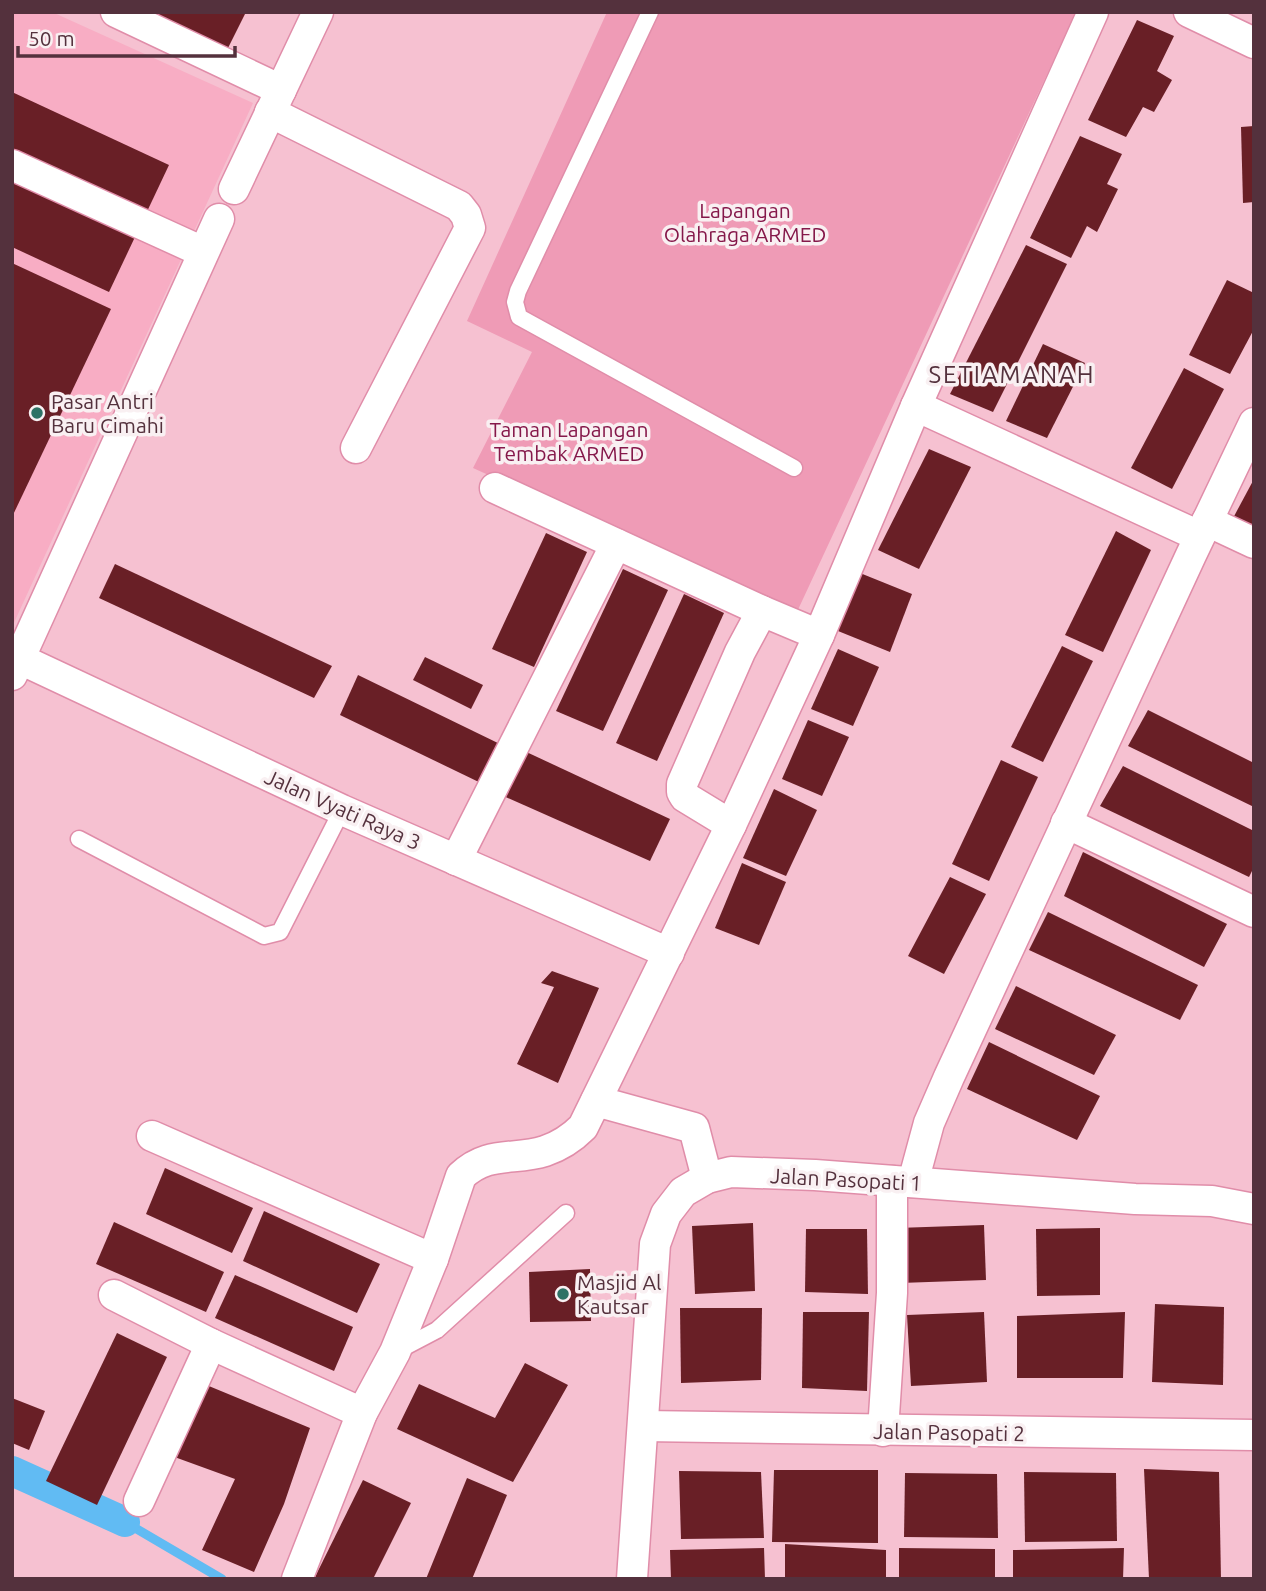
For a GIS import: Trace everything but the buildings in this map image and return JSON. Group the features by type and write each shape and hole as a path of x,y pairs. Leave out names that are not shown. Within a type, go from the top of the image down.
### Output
{"street":[{"path":"116,12 459,206 466,215 470,228 356,448"},
{"path":"234,189 318,12"},
{"path":"297,1579 362,1413 395,1352 433,1259 461,1176 471,1166 499,1157 542,1152 571,1139 583,1127 731,825 820,635 916,406 1093,12"},
{"path":"1189,12 1254,43"},
{"path":"12,165 202,252"},
{"path":"19,649 219,219"},
{"path":"916,406 1203,528 1254,542"},
{"path":"883,1431 903,1181 1066,823 1254,424"},
{"path":"495,488 820,635"},
{"path":"456,860 616,544"},
{"path":"731,825 685,797 682,784 740,652 762,611"},
{"name":"Jalan Vyati Raya 3","path":"19,649 342,810 669,953"},
{"path":"1066,823 1254,912"},
{"path":"596,1101 694,1128 706,1178"},
{"path":"152,1136 433,1259"},
{"name":"Jalan Pasopati 1","path":"632,1579 654,1244 666,1214 682,1192 706,1178 731,1172 903,1181 1135,1199 1212,1201 1254,1209"},
{"path":"114,1295 211,1344 362,1413"},
{"path":"139,1501 211,1344"},
{"name":"Jalan Pasopati 2","path":"644,1426 1254,1435"}],"lane":[{"path":"650,12 518,290 515,302 519,317 794,468"},
{"path":"79,839 264,936 272,936 280,932 342,810"},
{"path":"395,1352 437,1331 566,1213"}],"shaded area":[{"path":"12,12 52,12 253,103 12,627"}],"green space":[{"name":"Lapangan Olahraga ARMED","path":"607,12 1076,12 796,614 473,468 532,352 467,321"}],"waterway":[{"path":"12,1471 125,1522"},
{"path":"125,1522 222,1579"}],"place":[{"name":"Pasar Antri Baru Cimahi","path":"37,413"},
{"name":"Masjid Al Kautsar","path":"563,1294"}],"district":[{"name":"SETIAMANAH","path":"1012,374"}],"park label":[{"name":"Taman Lapangan Tembak ARMED","path":"569,441"}]}
